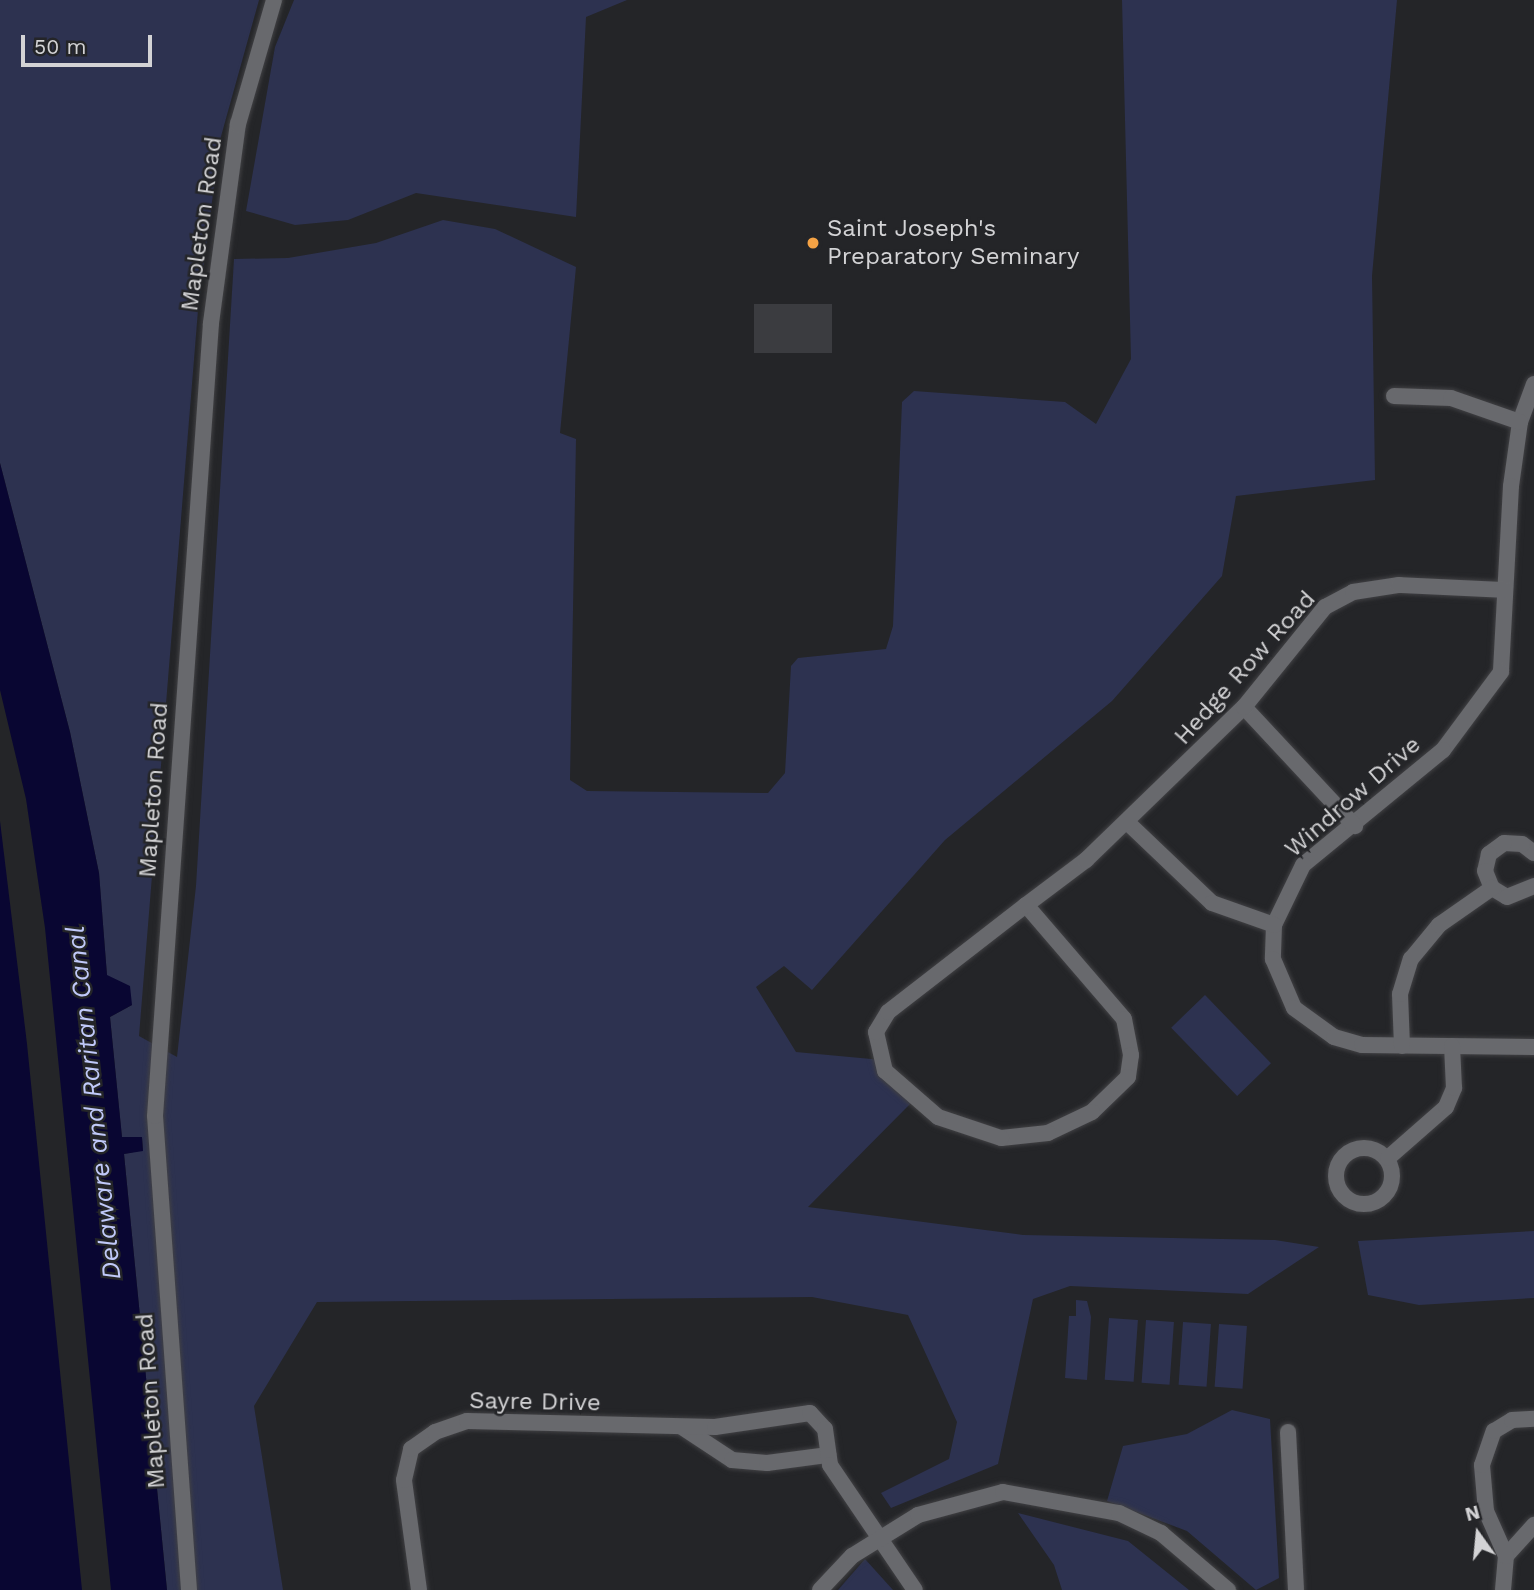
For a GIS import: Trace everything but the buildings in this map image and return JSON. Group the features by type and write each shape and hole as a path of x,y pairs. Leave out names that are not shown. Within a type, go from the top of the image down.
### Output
{"street":[{"name":"Mapleton Road","path":"189,1590 155,1116 211,323 238,124 274,0"},
{"name":"Windrow Drive","path":"1273,925 1303,865 1355,826 1479,709 1501,672 1505,590 1520,422 1534,384"},
{"path":"1394,396 1451,398 1520,422"},
{"name":"Hedge Row Road","path":"1026,905 1124,1019 1131,1055 1128,1077 1092,1112 1048,1133 1001,1138 954,1126 926,1109 885,1071 876,1032 888,1012 1026,905 1127,822 1244,707 1325,607 1353,592 1399,585 1505,590"},
{"path":"1244,707 1355,826"},
{"path":"1127,822 1212,903 1273,925 1281,988 1310,1026 1362,1045 1534,1047"},
{"path":"1492,888 1486,862 1496,847 1513,842 1534,853"},
{"path":"1492,888 1516,897 1534,886"},
{"path":"1402,1046 1400,994 1411,959 1439,925 1492,888"},
{"path":"1388,1158 1446,1107 1454,1088 1452,1046"},
{"name":"Sayre Drive","path":"419,1590 404,1480 411,1449 435,1432 467,1421 682,1427 810,1413 825,1429 828,1455 915,1590"},
{"path":"1503,1590 1506,1556 1486,1511 1482,1465 1493,1431 1512,1420 1534,1419"},
{"path":"682,1427 732,1460 767,1463 828,1455"},
{"path":"1288,1432 1296,1590"},
{"path":"820,1590 880,1538 918,1515 963,1500 1003,1492 1054,1496 1119,1513 1161,1533 1228,1590"},
{"path":"1506,1556 1534,1525"}],"shaded area":[{"path":"0,0 259,0 220,140 198,310 139,1036 177,1057 196,886 234,259 288,258 376,243 443,220 495,229 576,267 560,433 576,439 570,780 587,791 768,793 785,773 791,666 798,658 886,649 893,626 902,402 914,391 1065,402 1096,424 1131,359 1122,0 1397,0 1372,276 1375,480 1236,496 1222,576 1112,701 945,840 812,990 784,966 756,987 796,1052 882,1060 915,1099 808,1207 1023,1235 1275,1240 1319,1247 1248,1294 1070,1286 1033,1299 998,1464 891,1508 881,1493 949,1459 957,1422 908,1315 812,1297 317,1302 254,1406 283,1590 167,1590 124,1154 143,1150 142,1138 122,1138 110,1017 132,1005 107,976 99,873 70,732 0,463"},
{"path":"294,0 627,0 586,17 576,217 416,193 348,220 295,225 246,211 275,47"},
{"path":"1205,995 1271,1063 1237,1096 1171,1028"},
{"path":"1534,1231 1534,1298 1419,1305 1368,1295 1358,1241"},
{"path":"1076,1300 1087,1301 1091,1317 1087,1380 1065,1378 1069,1316 1076,1316"},
{"path":"1109,1318 1138,1320 1134,1382 1105,1380"},
{"path":"1146,1320 1174,1322 1170,1385 1142,1383"},
{"path":"1183,1322 1211,1324 1207,1387 1179,1385"},
{"path":"1219,1324 1247,1326 1243,1389 1215,1387"},
{"path":"1232,1410 1270,1419 1279,1578 1256,1590 1187,1531 1107,1501 1123,1446 1187,1434"},
{"path":"1018,1513 1128,1541 1189,1590 1062,1590 1054,1565"},
{"path":"865,1559 893,1590 838,1590"}],"water":[{"name":"Delaware and Raritan Canal","path":"0,463 70,732 99,873 107,975 130,986 132,1005 110,1017 122,1137 142,1137 143,1151 124,1154 167,1590 111,1590 45,928 26,799 0,690"},
{"path":"0,821 27,1044 82,1590 0,1590"}],"place":[{"name":"Saint Joseph's Preparatory Seminary","path":"813,243"}]}
